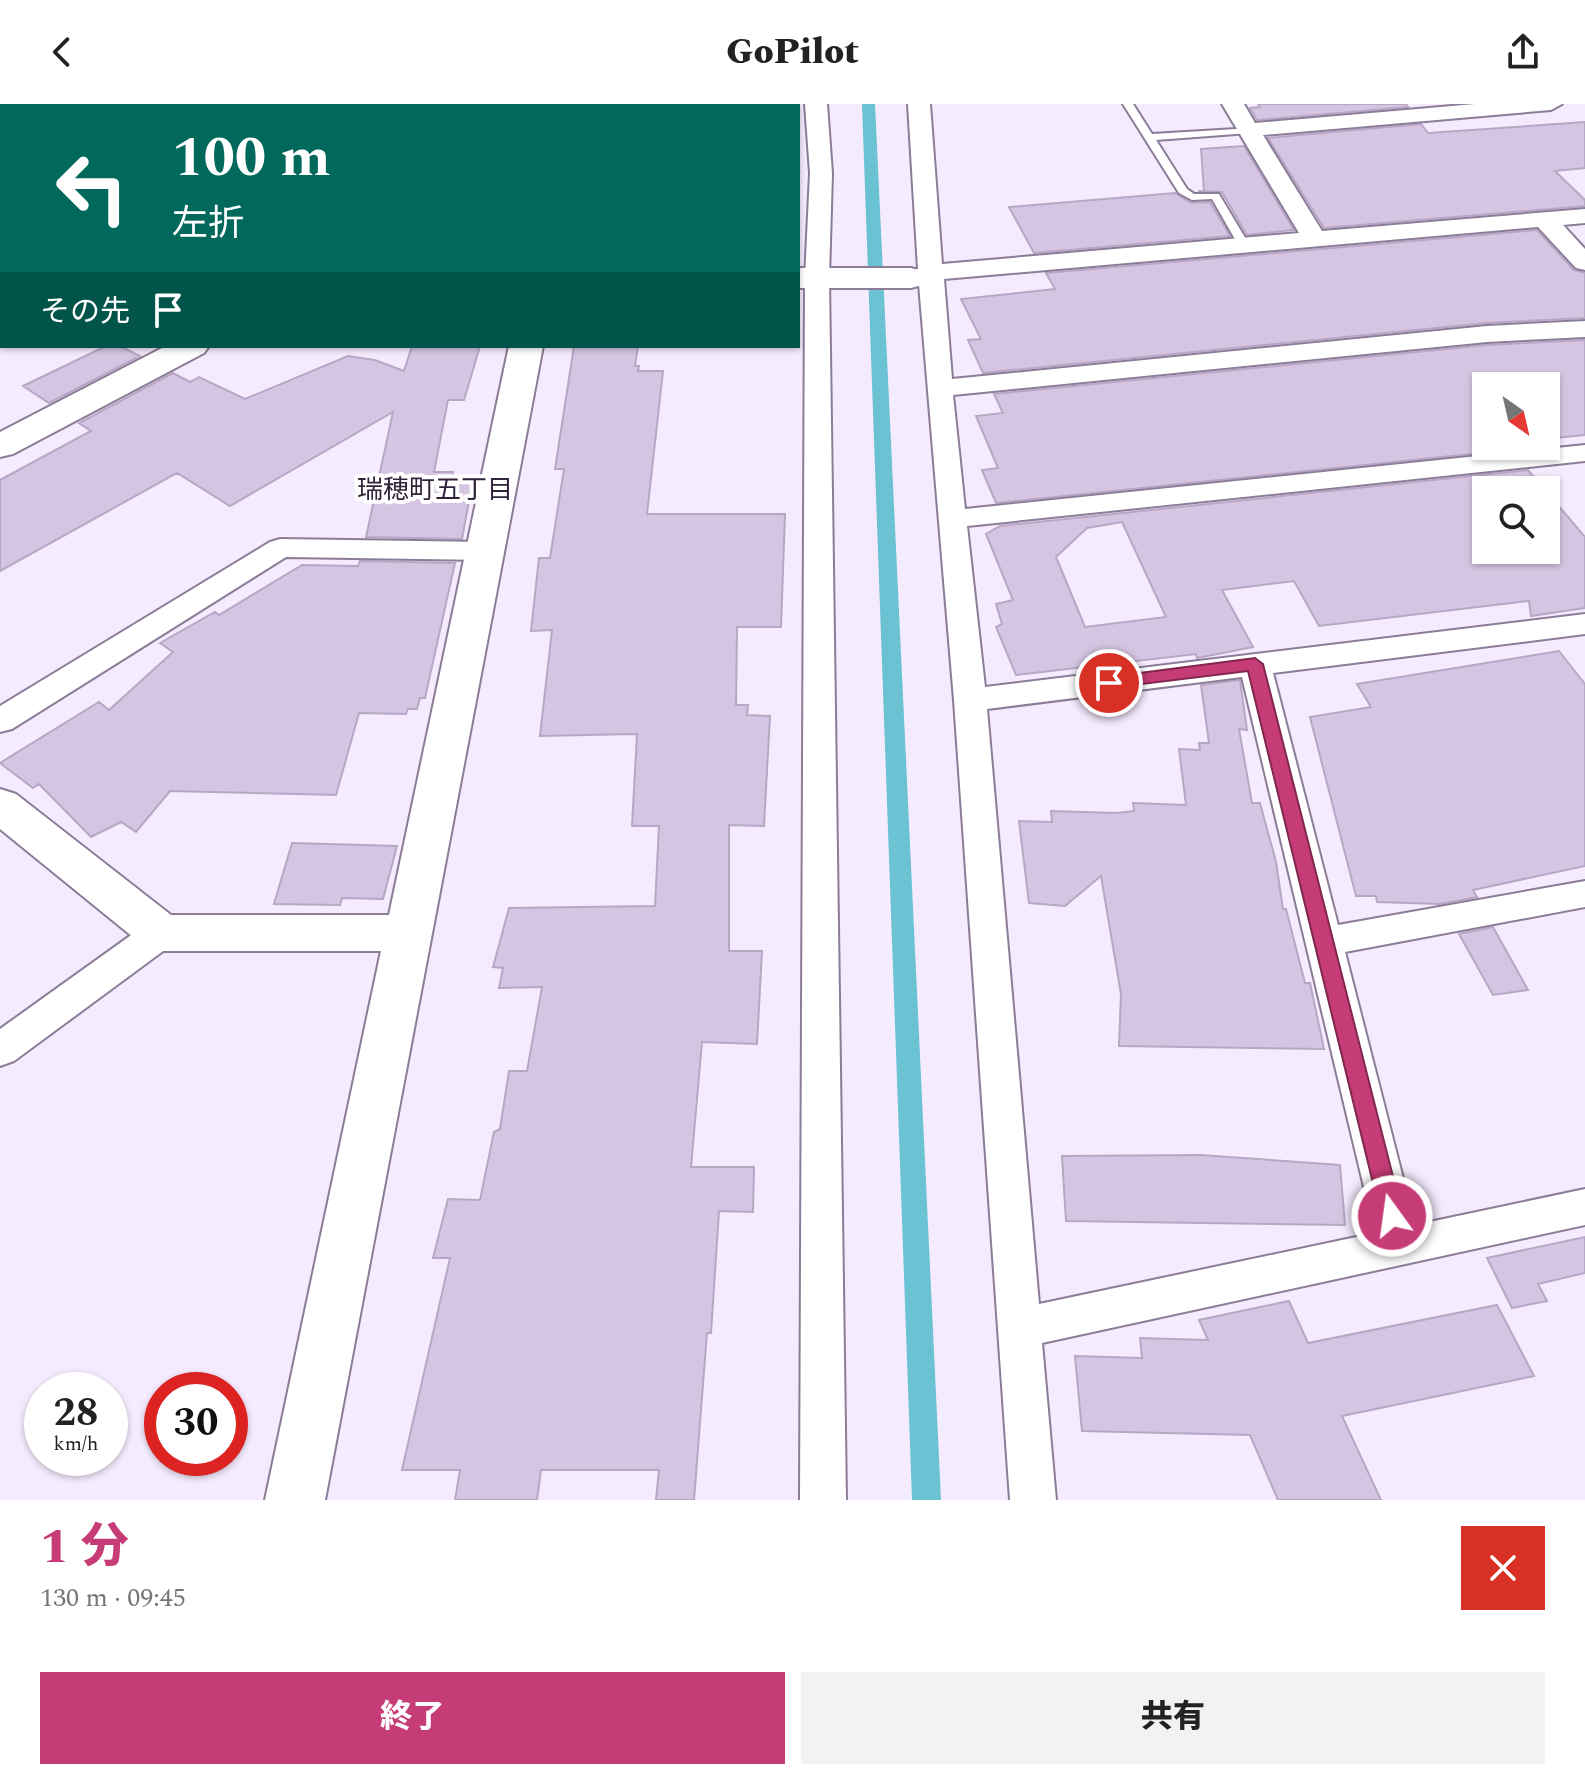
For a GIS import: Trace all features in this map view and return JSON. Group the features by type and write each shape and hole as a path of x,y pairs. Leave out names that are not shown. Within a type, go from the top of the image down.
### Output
{"street":[{"path":"816,104 821,173 823,1500"},
{"path":"919,104 921,276 939,388 970,700 1033,1500"},
{"path":"1233,104 1315,240"},
{"path":"1249,130 1429,109 1551,104"},
{"path":"819,278 921,276 1585,216"},
{"path":"1544,219 1585,263"},
{"path":"939,388 1487,334 1585,329"},
{"path":"0,446 188,348"},
{"path":"295,1500 526,348"},
{"path":"953,519 1585,453"},
{"path":"0,721 280,548 486,551"},
{"path":"970,700 1585,624"},
{"path":"1255,664 1399,1246"},
{"path":"0,805 161,933"},
{"path":"1323,942 1585,894"},
{"path":"0,1050 161,933 408,933"},
{"path":"1018,1328 1585,1207"}],"lane":[{"path":"1128,104 1183,191 1192,197 1215,196 1244,246"},
{"path":"1148,137 1249,130"}],"water":[{"path":"862,104 875,104 941,1500 912,1500"}],"building":[{"path":"1258,104 1406,104 1408,107 1257,120 1250,108 1260,107"},
{"path":"1585,122 1585,168 1555,171 1585,200 1585,206 1324,228 1268,138 1421,124 1428,133"},
{"path":"1244,146 1294,230 1247,235 1222,192 1198,191 1204,191 1201,149"},
{"path":"1175,193 1191,203 1210,202 1230,236 1034,253 1009,207"},
{"path":"1537,230 1574,270 1585,273 1585,318 1487,323 983,373 968,340 981,339 961,299 1055,289 1046,273"},
{"path":"1585,340 1585,435 1560,438 1560,372 1472,372 1472,454 996,503 982,470 998,468 976,416 1003,413 994,394 1487,345"},
{"path":"102,348 124,348 140,356 49,403 23,386"},
{"path":"411,348 479,348 464,400 448,400 434,472 453,472 452,479 473,480 462,539 366,537 393,412 230,506 177,473 0,571 0,480 91,431 79,423 173,373 190,382 199,377 245,399 348,356 375,360 404,371"},
{"path":"574,348 638,348 635,366 639,366 638,371 663,371 647,514 785,514 781,627 737,627 736,705 748,705 747,715 770,716 764,826 729,825 729,951 762,951 757,1044 702,1042 691,1167 754,1167 753,1212 719,1211 711,1333 707,1333 694,1500 656,1500 659,1470 541,1470 537,1500 455,1500 460,1470 402,1470 450,1258 433,1258 448,1199 480,1200 494,1132 500,1129 509,1071 527,1071 542,987 499,988 503,968 493,967 509,908 655,906 659,826 632,826 637,734 540,736 552,630 531,631 539,558 550,558 564,469 555,469"},
{"path":"1528,470 1533,476 1472,476 1472,564 1560,564 1560,508 1585,537 1585,608 1531,616 1529,601 1319,626 1294,581 1222,590 1253,647 1197,658 1196,654 1016,675 996,627 1002,624 996,604 1013,600 986,534 1000,526","holes":["1122,522 1166,617 1085,627 1056,557 1087,528"]},
{"path":"360,561 455,563 425,698 420,698 417,709 408,709 406,714 359,713 336,795 170,791 136,832 121,822 91,837 39,784 33,788 0,763 99,702 109,710 173,652 160,643 215,612 219,615 302,565 358,566"},
{"path":"1559,651 1585,684 1585,866 1473,890 1477,897 1440,904 1377,902 1376,896 1356,896 1310,717 1371,707 1357,684"},
{"path":"1240,680 1247,730 1239,729 1252,803 1260,803 1276,862 1283,909 1286,909 1305,983 1310,983 1324,1049 1119,1046 1121,994 1101,876 1065,906 1029,903 1019,821 1052,822 1051,811 1134,811 1133,803 1186,805 1179,749 1200,750 1199,743 1209,743 1201,685"},
{"path":"292,843 397,846 383,899 342,898 340,905 274,904"},
{"path":"1493,927 1528,990 1493,995 1459,934"},
{"path":"1201,1155 1340,1165 1345,1225 1066,1221 1062,1156"},
{"path":"1585,1237 1585,1273 1538,1284 1547,1301 1512,1308 1487,1258"},
{"path":"1289,1301 1308,1343 1497,1305 1534,1376 1342,1416 1381,1500 1278,1500 1250,1435 1082,1431 1075,1356 1142,1358 1140,1338 1208,1340 1199,1320"}],"district":[{"name":"瑞穂町五丁目","path":"435,490"}],"route":[{"path":"1109,683 1255,664 1392,1216"}]}
